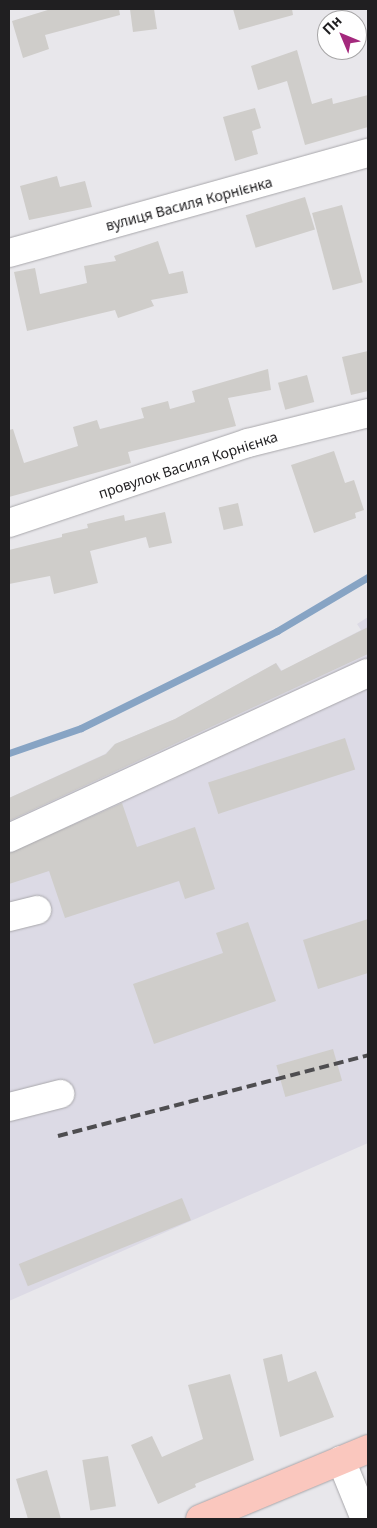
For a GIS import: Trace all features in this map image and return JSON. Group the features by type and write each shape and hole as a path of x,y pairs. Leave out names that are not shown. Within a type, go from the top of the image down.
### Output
{"main road":[{"path":"200,1519 368,1449"}],"street":[{"name":"вулиця Василя Корнієнка","path":"9,253 368,153"},
{"name":"провулок Василя Корнієнка","path":"9,523 248,443 368,413"},
{"path":"9,838 368,673"},
{"path":"9,916 37,910"},
{"path":"9,1107 60,1094"},
{"path":"341,1460 365,1519"}],"shaded area":[{"path":"368,617 368,1143 9,1301 9,798 105,754 115,744 175,719 276,663 282,671 361,630 357,624"}],"building":[{"path":"51,9 119,9 120,15 45,35 49,49 23,58 12,21"},
{"path":"130,9 154,9 157,29 133,32"},
{"path":"233,9 292,9 293,15 239,30"},
{"path":"297,50 312,104 332,98 333,104 368,95 368,127 305,145 287,81 258,90 251,66"},
{"path":"255,108 261,128 252,131 258,154 235,161 223,117"},
{"path":"57,176 60,187 85,181 92,207 29,220 20,186"},
{"path":"305,197 315,230 256,248 246,215"},
{"path":"342,205 363,282 333,290 312,213"},
{"path":"158,241 169,274 183,271 188,293 151,300 154,306 118,318 115,310 27,331 14,272 35,268 40,294 87,283 84,266 116,261 114,256"},
{"path":"368,351 368,391 351,395 342,357"},
{"path":"268,369 271,390 228,398 236,426 128,452 131,463 9,497 9,430 13,429 24,463 78,446 73,427 97,420 100,429 144,418 141,408 168,401 170,409 195,402 192,391"},
{"path":"307,375 314,402 285,410 278,383"},
{"path":"334,451 345,483 354,480 364,510 355,513 356,518 314,533 291,465"},
{"path":"238,503 243,525 224,530 219,507"},
{"path":"165,512 172,543 149,548 146,537 90,551 98,583 54,594 50,576 9,584 9,550 62,537 62,534 88,528 87,524 124,515 125,521"},
{"path":"368,627 368,654 9,821 9,798 106,754 115,744 175,719 276,663 281,671"},
{"path":"345,738 355,769 218,814 208,782"},
{"path":"122,803 137,847 195,827 215,889 185,899 179,881 65,918 49,871 9,884 9,853"},
{"path":"368,919 368,973 318,989 303,940"},
{"path":"248,922 276,1001 154,1044 133,984 223,953 216,933"},
{"path":"333,1049 342,1081 285,1097 276,1065"},
{"path":"182,1198 191,1220 28,1286 19,1264"},
{"path":"282,1354 288,1382 316,1371 334,1417 280,1437 263,1359"},
{"path":"230,1374 254,1460 195,1484 196,1487 158,1504 131,1445 152,1436 162,1457 203,1439 188,1385"},
{"path":"108,1456 116,1506 90,1510 82,1460"},
{"path":"47,1470 61,1519 28,1519 16,1479"}],"waterway":[{"path":"9,753 81,728 277,631 368,577"}],"railway":[{"path":"58,1136 368,1055"}]}
